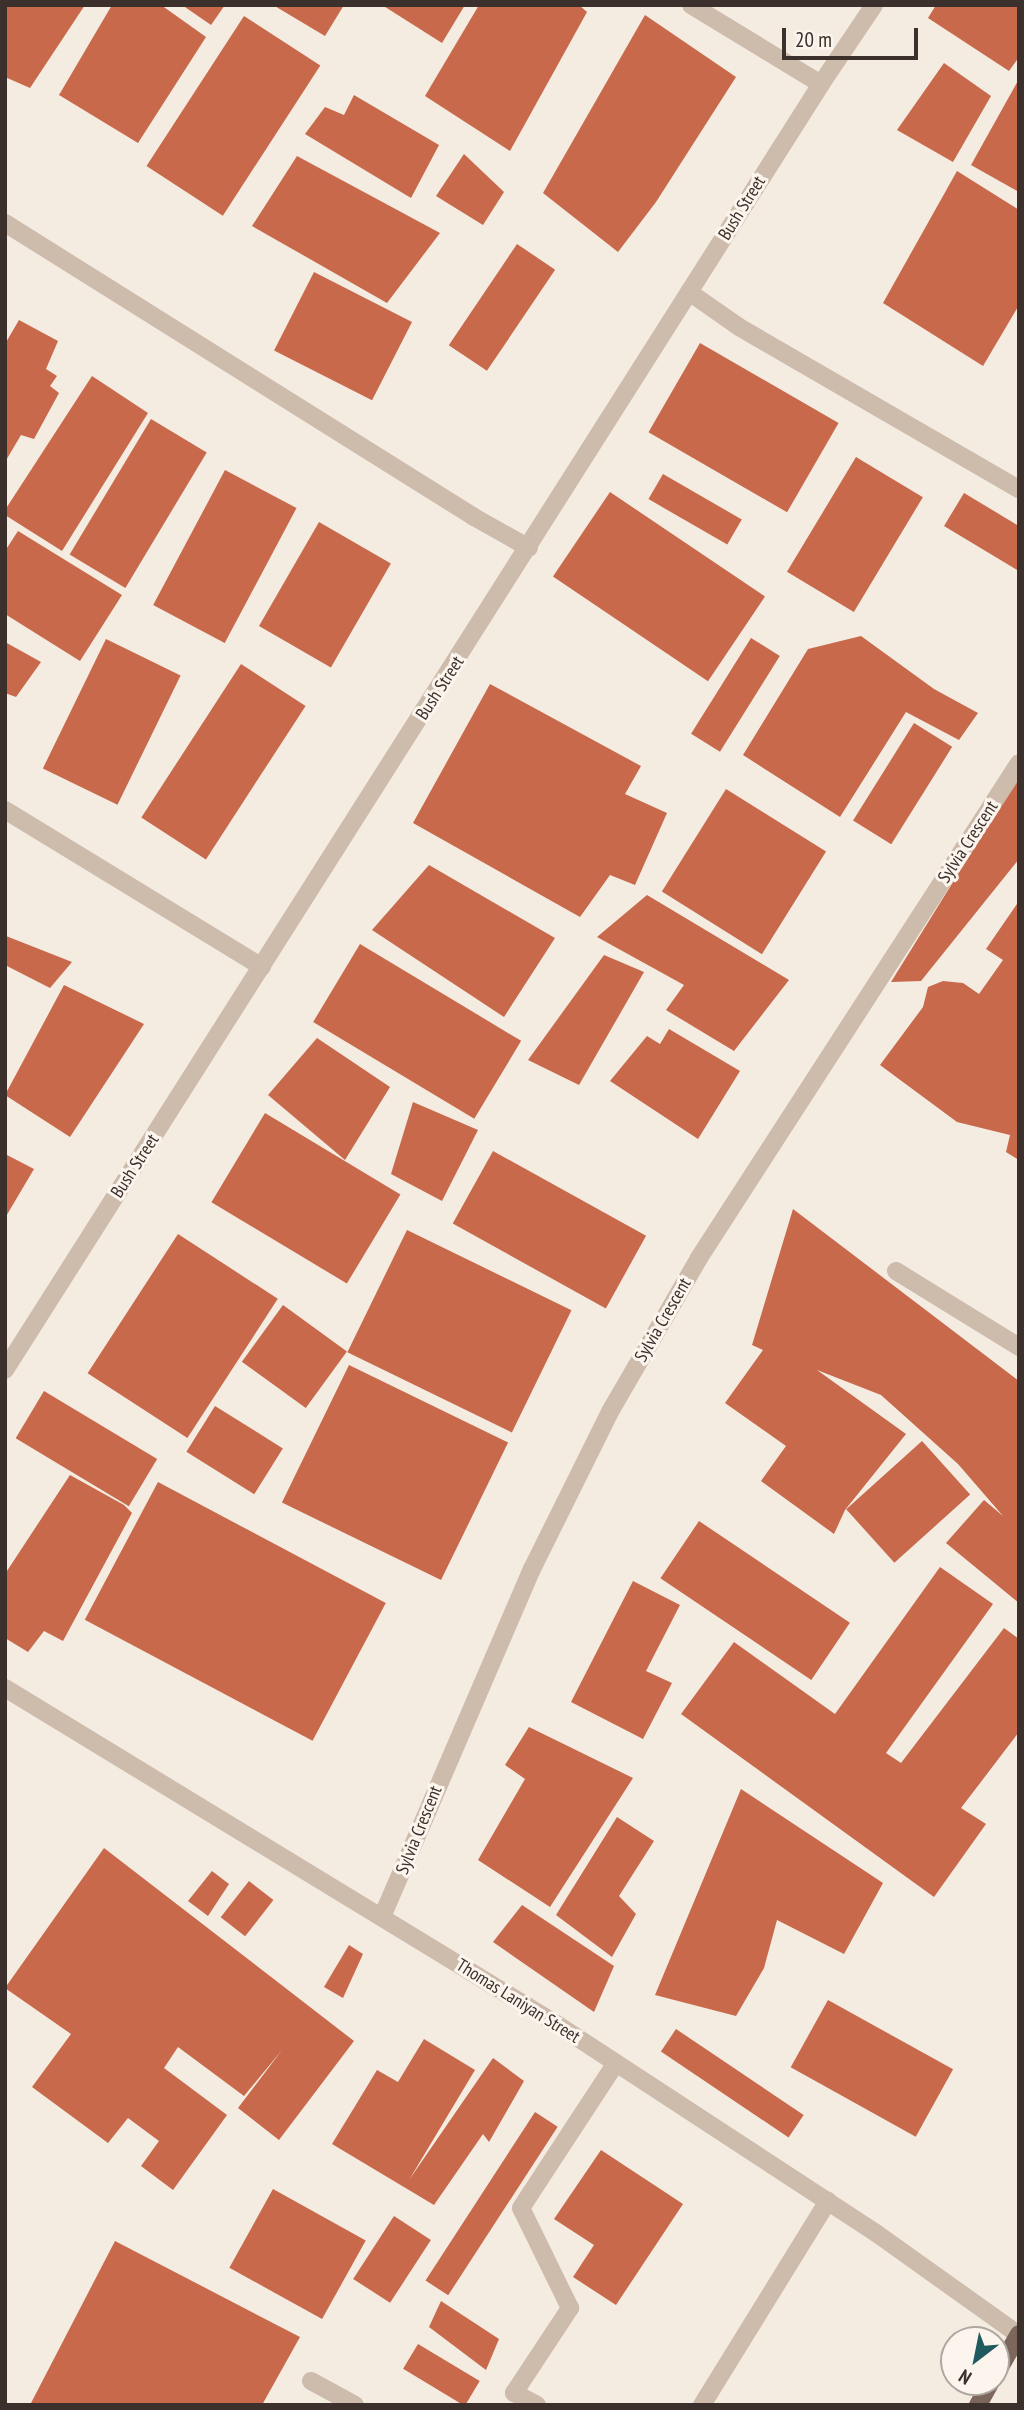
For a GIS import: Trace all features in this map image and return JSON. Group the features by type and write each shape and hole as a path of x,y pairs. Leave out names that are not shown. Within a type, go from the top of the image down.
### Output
{"main road":[{"path":"1010,2350 1019,2334"}],"street":[{"path":"691,5 821,85"},
{"name":"Bush Street","path":"5,1370 874,5"},
{"path":"5,223 474,517 529,548"},
{"path":"689,292 739,327 1019,489"},
{"name":"Sylvia Crescent","path":"383,1917 532,1569 611,1410 699,1258 1019,763"},
{"path":"5,810 262,967"},
{"path":"896,1271 1019,1347"},
{"name":"Thomas Laniyan Street","path":"5,1688 383,1917 616,2063 828,2201 1019,2334"},
{"path":"537,2405 514,2393 570,2308 521,2208 616,2063"},
{"path":"702,2405 828,2201"},
{"path":"310,2381 355,2405"}],"building":[{"path":"5,5 85,5 30,88 5,77"},
{"path":"112,5 161,5 206,37 138,143 59,95"},
{"path":"182,5 225,5 211,25"},
{"path":"273,5 344,5 325,36"},
{"path":"382,5 465,5 442,43"},
{"path":"479,5 579,5 587,12 510,151 425,96"},
{"path":"936,5 1019,5 1019,57 1009,71 928,18"},
{"path":"645,15 736,77 656,202 618,252 543,193"},
{"path":"244,16 320,66 223,216 147,166"},
{"path":"944,63 991,96 953,162 897,130"},
{"path":"1019,79 1019,192 971,165"},
{"path":"354,95 439,145 411,198 305,134 325,107 344,115"},
{"path":"464,154 504,192 483,225 436,196"},
{"path":"297,156 440,233 387,303 252,226"},
{"path":"957,171 1019,210 1019,305 983,366 883,303"},
{"path":"517,244 555,270 487,371 449,345"},
{"path":"314,272 412,322 372,400 274,350"},
{"path":"19,320 58,341 46,369 57,376 50,386 59,393 34,439 21,435 5,462 5,344"},
{"path":"700,343 839,423 787,512 648,432"},
{"path":"92,376 148,413 62,551 5,515 5,510"},
{"path":"151,419 207,452 125,588 70,554"},
{"path":"856,457 923,497 854,612 787,572"},
{"path":"225,470 297,508 225,643 153,605"},
{"path":"663,474 742,520 727,545 648,499"},
{"path":"610,492 765,597 708,681 553,577"},
{"path":"964,493 1019,526 1019,571 944,526"},
{"path":"319,522 391,564 331,667 259,626"},
{"path":"18,531 122,595 80,661 5,614 5,551"},
{"path":"861,636 934,689 978,713 959,740 906,712 840,817 743,755 808,649"},
{"path":"751,638 780,656 720,752 691,734"},
{"path":"106,639 181,675 117,805 43,768"},
{"path":"5,642 41,662 16,697 5,693"},
{"path":"241,664 306,706 206,859 141,817"},
{"path":"490,684 641,766 625,794 667,813 635,885 610,875 580,917 413,823"},
{"path":"914,723 952,747 891,844 853,821"},
{"path":"1017,779 1019,859 921,981 891,982"},
{"path":"726,789 826,852 762,954 662,892"},
{"path":"429,865 555,938 504,1017 372,930"},
{"path":"647,895 789,980 734,1051 666,1010 684,985 597,937"},
{"path":"1019,901 1019,1160 1006,1152 1010,1135 957,1122 880,1065 923,1007 928,987 943,981 963,983 979,994 1003,960 986,949"},
{"path":"6,936 72,962 50,988 5,965"},
{"path":"360,944 521,1041 474,1119 313,1022"},
{"path":"604,955 644,972 579,1085 528,1060"},
{"path":"64,985 144,1024 70,1137 5,1095"},
{"path":"669,1029 740,1071 698,1139 610,1081 647,1036 660,1044"},
{"path":"317,1038 390,1087 345,1160 268,1095"},
{"path":"413,1102 478,1130 442,1201 391,1174"},
{"path":"265,1113 400,1194 347,1284 211,1202"},
{"path":"493,1151 646,1236 606,1308 453,1224"},
{"path":"5,1154 34,1169 5,1218"},
{"path":"793,1209 1019,1381 1019,1603 946,1543 984,1500 1003,1516 958,1464 881,1395 817,1370 906,1434 845,1510 834,1534 761,1481 786,1446 725,1403 763,1350 752,1345"},
{"path":"407,1230 571,1310 512,1432 347,1352"},
{"path":"178,1234 278,1299 187,1438 88,1373"},
{"path":"283,1305 347,1351 306,1408 242,1362"},
{"path":"349,1365 508,1443 441,1580 282,1503"},
{"path":"44,1391 157,1459 129,1506 16,1438"},
{"path":"215,1406 283,1448 254,1494 186,1452"},
{"path":"922,1441 970,1495 894,1563 846,1509"},
{"path":"70,1475 124,1505 132,1513 63,1641 44,1631 28,1652 5,1638 5,1574"},
{"path":"158,1482 386,1603 313,1741 85,1620"},
{"path":"699,1521 850,1623 811,1680 660,1578"},
{"path":"940,1567 993,1604 886,1753 901,1763 1004,1628 1019,1639 1019,1732 961,1808 986,1824 934,1897 681,1714 734,1642 835,1714"},
{"path":"633,1581 680,1605 646,1671 672,1683 643,1739 571,1702"},
{"path":"529,1727 633,1778 550,1907 478,1860 525,1779 505,1765"},
{"path":"741,1789 883,1883 844,1954 777,1920 764,1968 736,2016 655,1995"},
{"path":"617,1817 654,1841 619,1896 636,1914 612,1957 556,1915"},
{"path":"104,1848 354,2041 279,2140 238,2108 282,2050 244,2096 178,2047 164,2068 227,2115 173,2190 141,2166 159,2141 128,2118 108,2143 32,2087 71,2034 5,1988"},
{"path":"212,1871 229,1884 208,1916 188,1901"},
{"path":"249,1881 273,1900 245,1936 221,1917"},
{"path":"522,1905 614,1966 594,2012 493,1942"},
{"path":"349,1945 363,1954 343,1998 324,1987"},
{"path":"828,2000 953,2069 916,2137 791,2067"},
{"path":"676,2029 804,2115 789,2137 661,2051"},
{"path":"424,2039 475,2070 409,2180 493,2058 524,2081 489,2142 483,2134 434,2205 332,2144 377,2070 398,2082"},
{"path":"535,2112 558,2127 448,2295 426,2281"},
{"path":"601,2150 683,2204 616,2305 573,2277 594,2245 554,2219"},
{"path":"273,2189 366,2240 322,2319 229,2268"},
{"path":"394,2216 431,2240 390,2303 353,2279"},
{"path":"115,2241 300,2337 262,2405 30,2405"},
{"path":"441,2301 499,2339 486,2370 429,2327"},
{"path":"418,2344 480,2381 463,2405 403,2369"}]}
